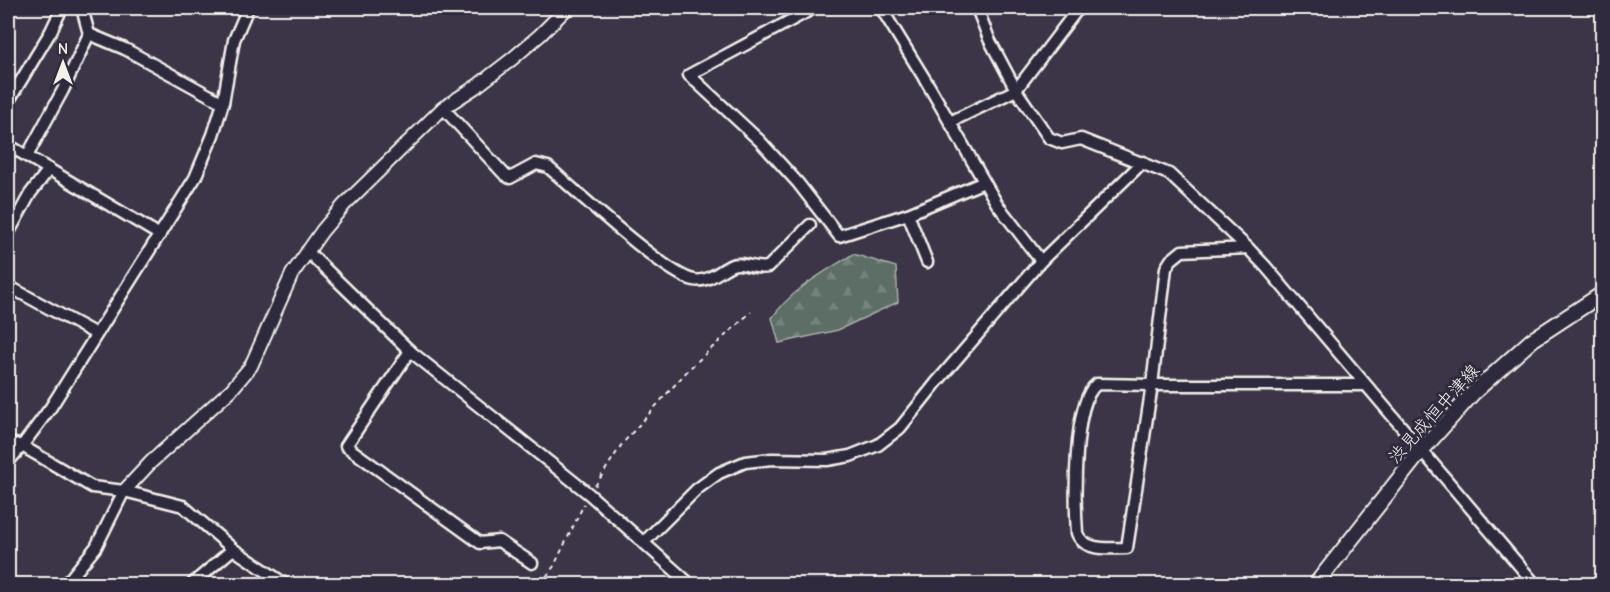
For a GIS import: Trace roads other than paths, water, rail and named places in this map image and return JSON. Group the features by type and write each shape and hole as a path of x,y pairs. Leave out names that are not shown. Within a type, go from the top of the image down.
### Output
{"main road":[{"name":"渋見成恒中津線","path":"1316,585 1421,451 1473,393 1532,340 1602,294"}],"street":[{"path":"8,102 51,31 62,8"},
{"path":"27,156 63,90 89,34 82,8"},
{"path":"8,462 51,407 195,178 213,135 223,103 234,40 248,8"},
{"path":"66,585 96,547 124,491 151,462 231,390 251,366 292,274 307,251 344,205 443,108 512,59 567,8"},
{"path":"814,8 689,75 760,141 798,183 839,236 908,214 984,182"},
{"path":"881,8 997,204 1041,261"},
{"path":"977,8 989,39 1016,90 1049,138 1062,143 1081,139 1169,174 1248,248 1535,585"},
{"path":"950,122 1016,90 1077,10 1074,8"},
{"path":"89,34 125,50 223,103"},
{"path":"443,108 505,175 510,178 536,164 548,167 648,252 678,275 694,281 706,279 733,264 759,269 768,267 810,225"},
{"path":"8,145 160,235"},
{"path":"643,543 697,489 719,473 745,462 772,459 827,460 850,456 878,445 900,428 1041,261 1143,162"},
{"path":"8,234 30,194 49,169"},
{"path":"908,214 927,262"},
{"path":"1248,248 1182,251 1171,260 1166,268 1152,385 1127,548 1088,546 1080,540 1077,533 1076,463 1088,393 1097,384 1152,385 1365,385"},
{"path":"307,251 410,351 589,494 690,585"},
{"path":"8,286 96,333"},
{"path":"410,351 346,446 480,543 499,541 532,563"},
{"path":"8,442 22,447 92,488 124,491 183,506 271,581 285,585"},
{"path":"192,585 232,549"}]}
